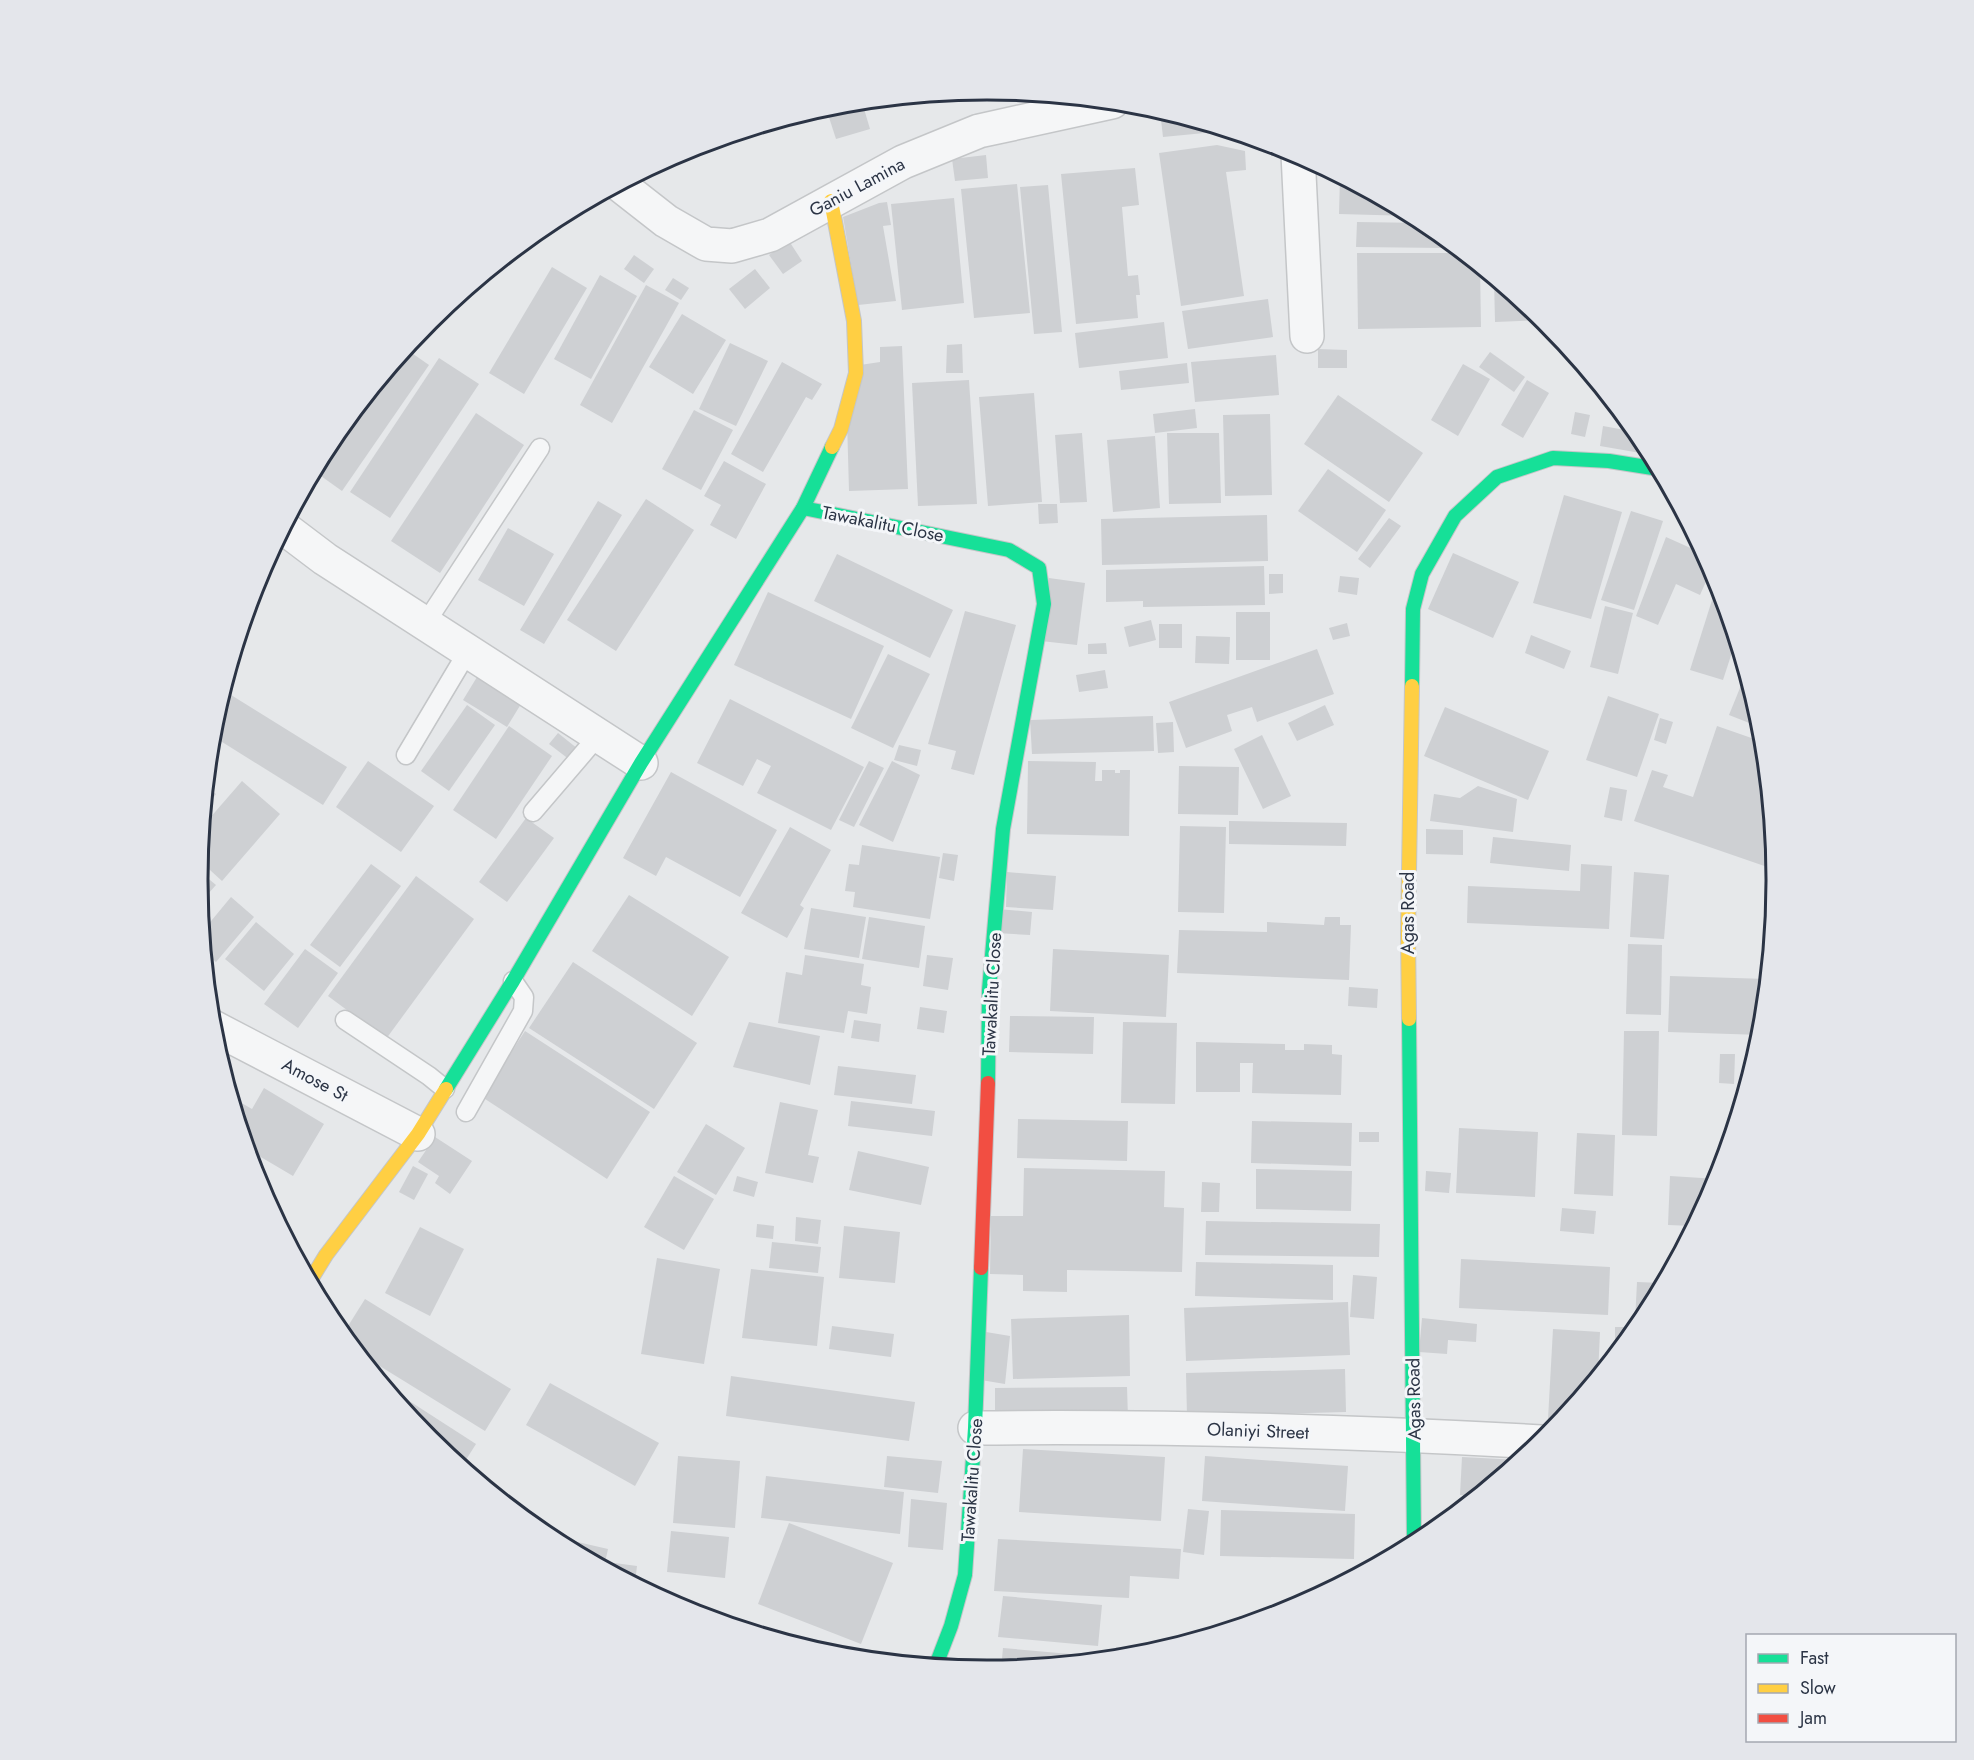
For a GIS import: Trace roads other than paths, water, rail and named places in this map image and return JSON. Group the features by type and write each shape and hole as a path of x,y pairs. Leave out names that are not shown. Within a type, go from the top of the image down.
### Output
{"street":[{"name":"Ganiu Lamina","path":"626,190 666,221 706,244 732,246 770,235 903,162 979,131 1089,107"},
{"path":"1299,166 1307,336"},
{"path":"314,1274 418,1134 513,981 641,763 803,508 841,429 856,374 854,321 831,201"},
{"name":"Agas Road","path":"1414,1532 1408,934 1413,609 1422,574 1455,516 1497,477 1553,458 1609,461 1648,467"},
{"name":"Tawakalitu Close","path":"803,508 1010,549 1039,568 1044,604 1003,830 989,990 988,1108 975,1428 965,1575 951,1626 939,1658"},
{"path":"290,532 325,559 641,763"},
{"name":"Amose St","path":"222,1032 418,1134"},
{"name":"Olaniyi Street","path":"975,1428 1115,1426 1414,1435 1527,1441"}],"lane":[{"path":"425,624 540,448"},
{"path":"406,755 468,651"},
{"path":"533,812 598,736"},
{"path":"466,1112 523,1011 524,998 513,981"},
{"path":"345,1020 445,1089"}]}
